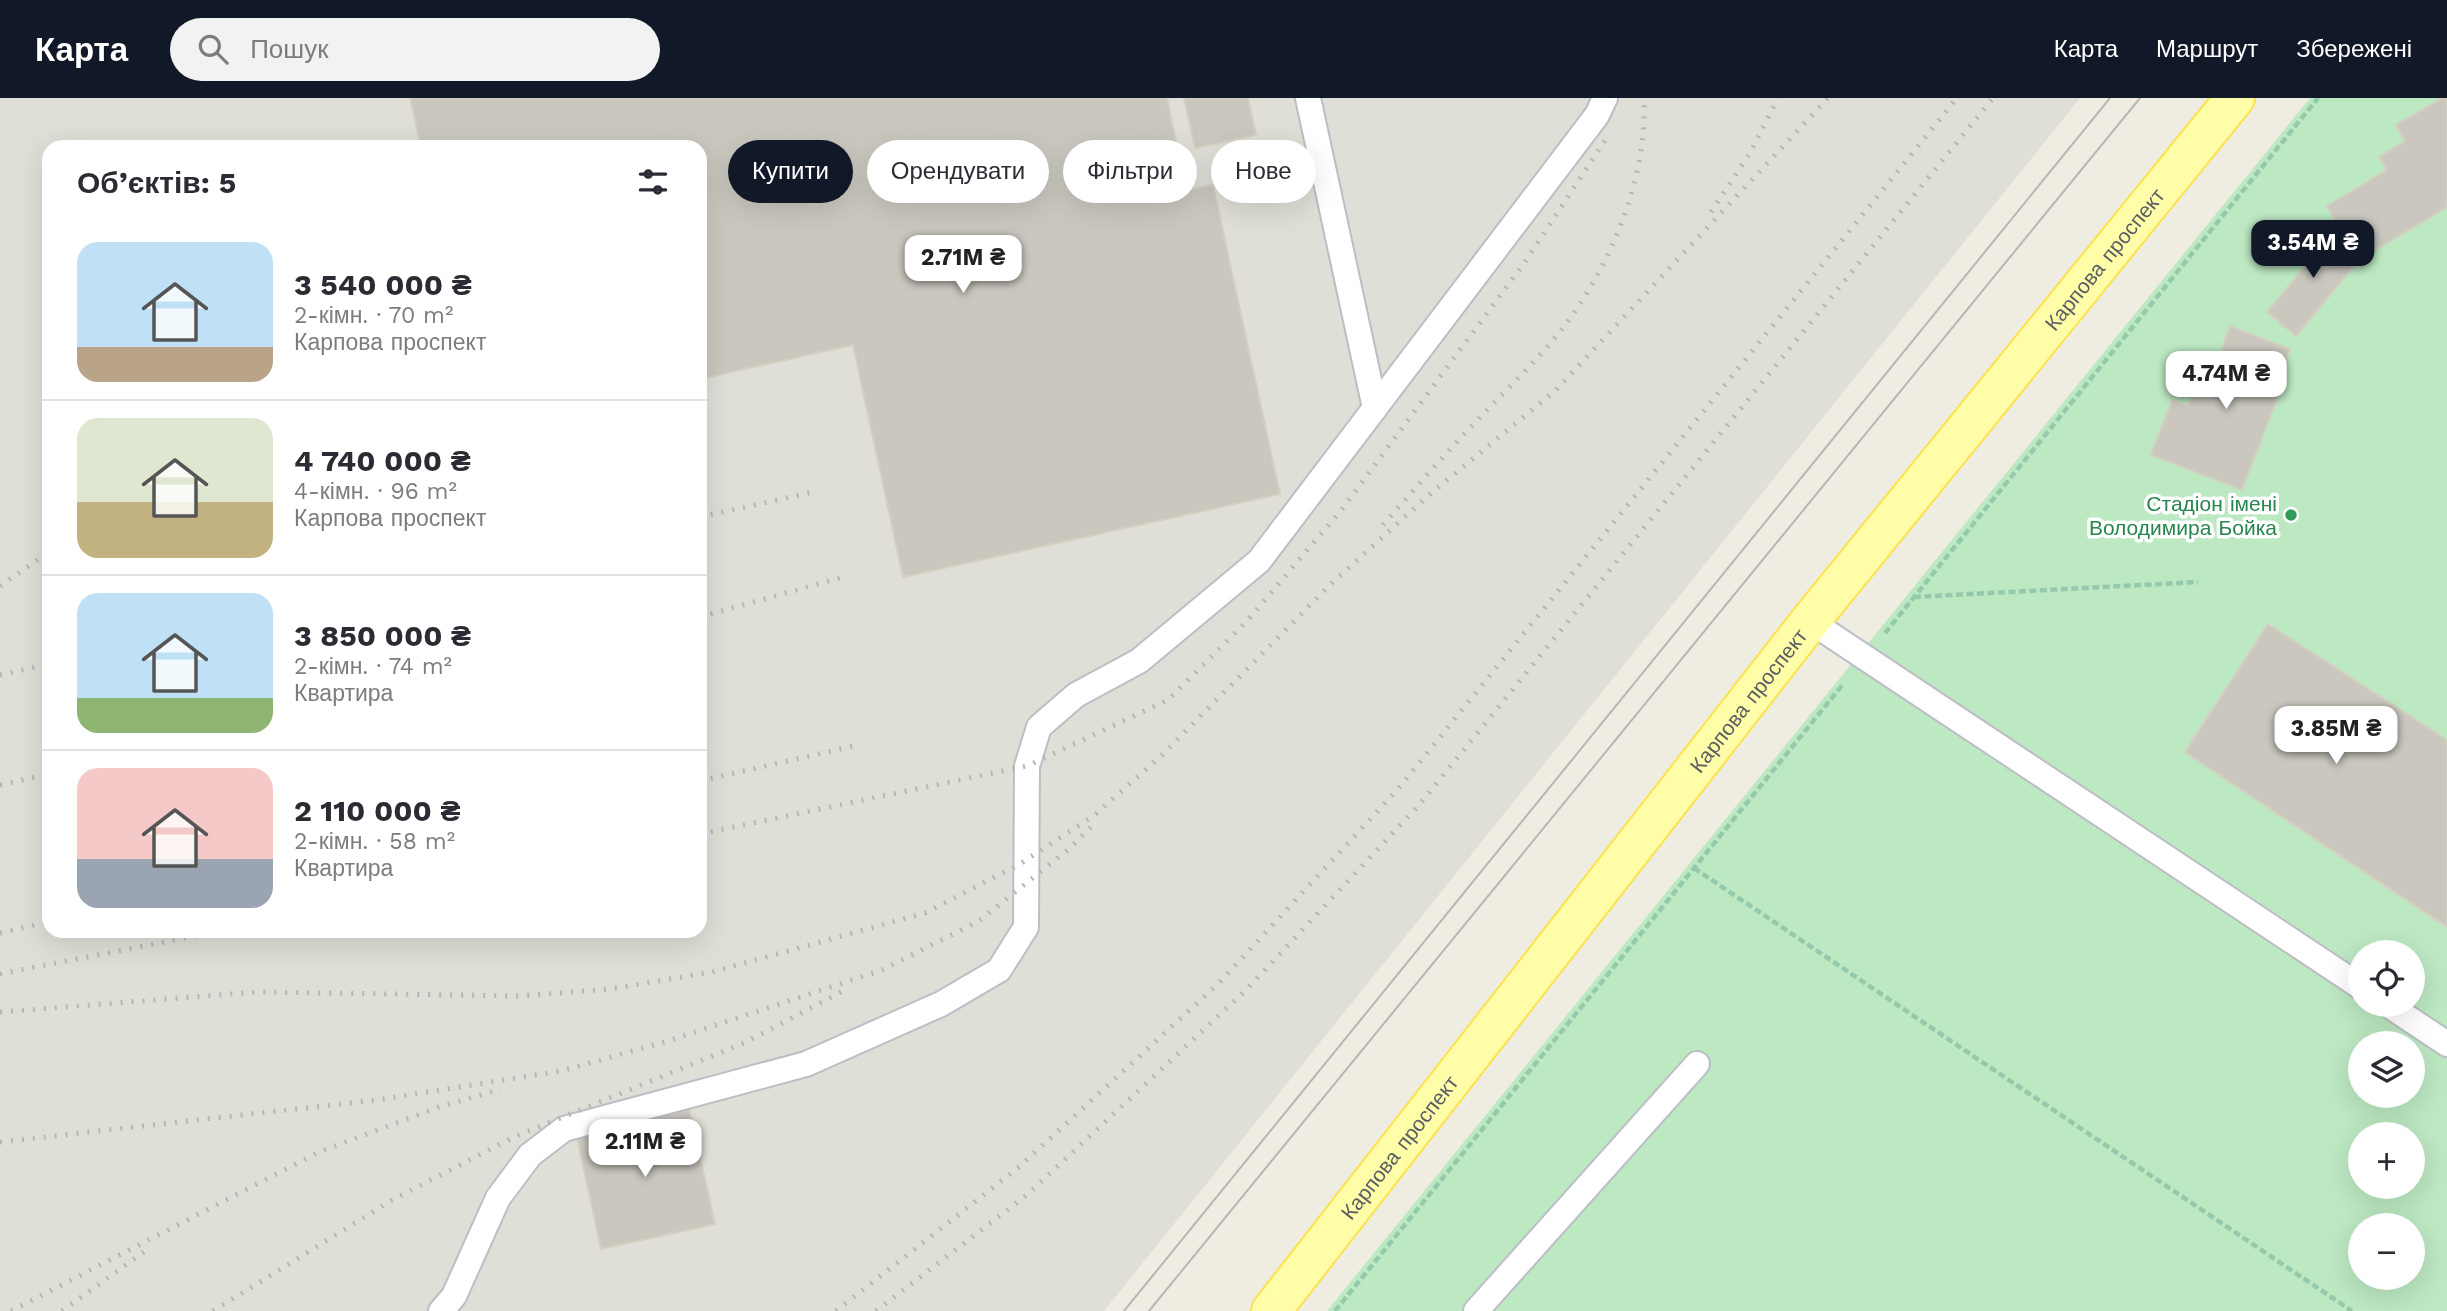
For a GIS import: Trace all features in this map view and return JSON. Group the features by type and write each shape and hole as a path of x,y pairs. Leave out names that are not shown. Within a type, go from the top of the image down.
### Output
{"main road":[{"name":"Карпова проспект","path":"1271,1311 1810,621 2235,98"}],"lane":[{"path":"1308,98 1376,408"},
{"path":"441,1311 453,1296 498,1198 530,1155 564,1129 806,1064 941,1004 999,970 1026,927 1027,766 1039,727 1076,695 1139,661 1259,561 1597,115 1605,98"},
{"path":"1810,621 2348,978"},
{"path":"2406,1017 2447,1044"},
{"path":"1476,1311 1697,1064"}],"path":[{"path":"1335,1311 2318,98"},
{"path":"1914,597 2198,582"},
{"path":"1694,868 2352,1311"}],"shaded area":[{"path":"0,98 2080,98 1104,1311 0,1311"}],"green space":[{"path":"2310,98 2447,98 2447,1311 1327,1311"}],"building":[{"path":"410,98 1167,98 1176,140 1063,140 1063,203 1197,203 1197,188 1211,185 1211,203 1217,203 1280,494 903,577 853,345 707,377 707,140 419,140"},
{"path":"1184,98 1248,98 1256,135 1233,140 1211,140 1211,145 1197,148 1197,140 1193,140"},
{"path":"2442,98 2447,98 2447,207 2359,260 2327,206 2387,170 2379,157 2405,141 2396,125"},
{"path":"2318,225 2359,260 2296,336 2267,312 2307,264 2294,253"},
{"path":"2230,326 2290,349 2279,379 2284,381 2242,490 2151,455 2172,400 2188,406 2209,352 2219,356"},
{"path":"2268,624 2447,740 2447,927 2185,752"},
{"path":"689,1108 715,1224 601,1249 576,1133"}],"tram line":[{"path":"1124,1311 2110,98"},
{"path":"1149,1311 2140,98"}],"railway":[{"path":"1383,525 1548,346 1594,281 1622,222 1632,191 1644,129 1644,98"},
{"path":"1711,212 1750,153 1778,98"},
{"path":"0,1012 257,992 521,996 610,989 712,972 925,913 1020,864 1096,814 1162,755 1332,583 1429,495 1555,391 1828,98"},
{"path":"836,1311 1019,1167 1219,983 1398,789 1957,98"},
{"path":"876,1311 1028,1194 1247,989 1419,805 1993,98"},
{"path":"707,833 1027,766 1168,700 1247,621 1343,508 1525,262 1606,139"},
{"path":"707,515 818,491"},
{"path":"0,586 42,557"},
{"path":"707,615 843,577"},
{"path":"0,675 42,666"},
{"path":"707,779 858,745"},
{"path":"0,785 42,776"},
{"path":"0,1142 377,1100 561,1071 668,1041 882,970 979,921 1070,848 1096,822"},
{"path":"0,933 42,924"},
{"path":"0,974 185,938"},
{"path":"213,1311 392,1200 514,1137 744,1043 845,990"},
{"path":"11,1311 319,1152 439,1107 501,1089"},
{"path":"62,1311 148,1249"}],"place":[{"name":"Стадіон імені Володимира Бойка","path":"2291,515"}]}
